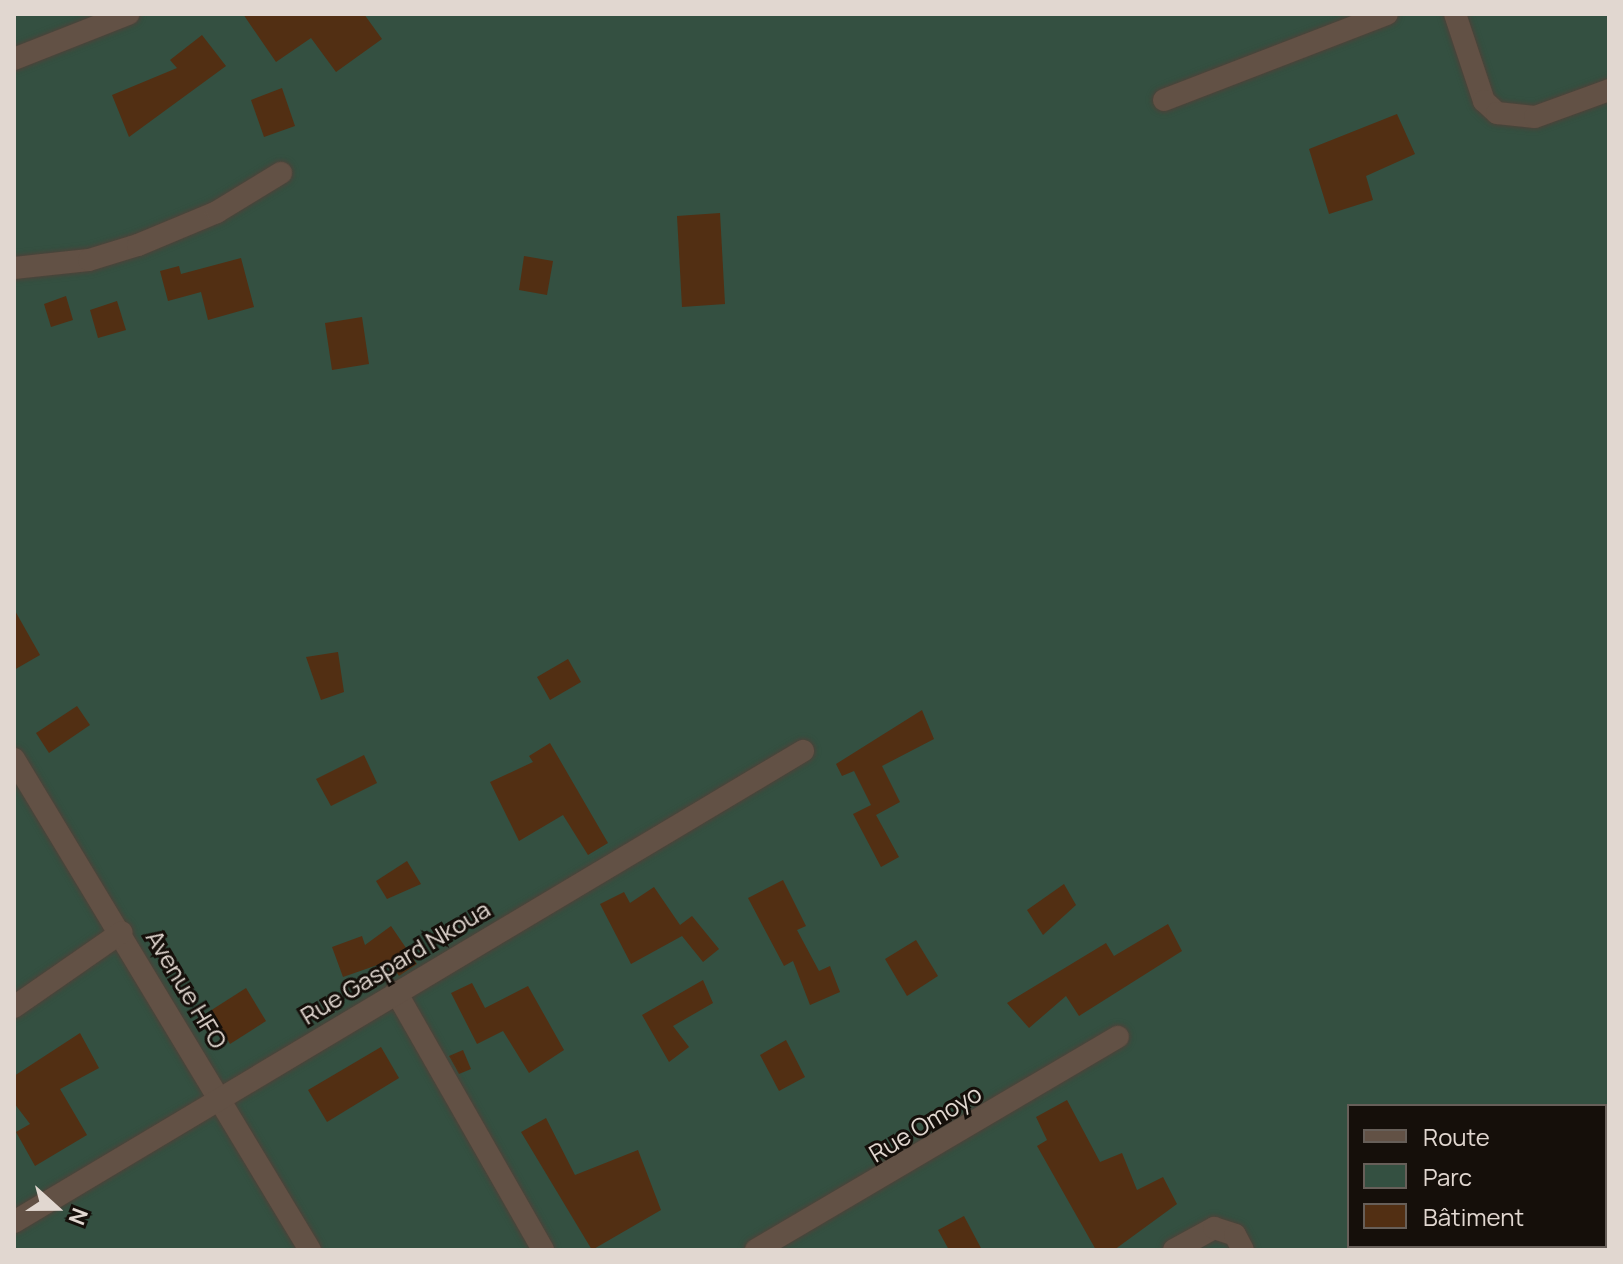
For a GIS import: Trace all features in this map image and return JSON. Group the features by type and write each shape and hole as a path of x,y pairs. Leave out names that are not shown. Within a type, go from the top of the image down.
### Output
{"street":[{"path":"14,59 128,14"},
{"path":"1164,100 1387,14"},
{"path":"1455,14 1484,101 1497,113 1535,117 1609,90"},
{"path":"14,268 89,260 138,245 217,212 281,173"},
{"name":"Rue Gaspard Nkoua","path":"14,1222 220,1096 803,751"},
{"name":"Avenue HFO","path":"17,770 122,932 310,1250"},
{"path":"14,1007 122,932"},
{"path":"396,992 543,1250"},
{"name":"Rue Omoyo","path":"756,1250 1118,1037"},
{"path":"1174,1250 1214,1228 1235,1235 1243,1250"}],"green space":[{"path":"14,14 1609,14 1609,1250 14,1250"}],"building":[{"path":"243,14 364,14 382,39 336,72 311,38 276,62"},
{"path":"202,35 226,66 129,137 112,95 177,68 170,60"},
{"path":"282,88 295,126 264,137 251,100"},
{"path":"1397,114 1415,154 1366,176 1373,200 1329,214 1309,149"},
{"path":"720,213 725,304 682,307 677,216"},
{"path":"524,256 553,261 547,295 519,290"},
{"path":"241,258 254,307 208,320 201,292 168,301 160,271 179,266 181,274"},
{"path":"66,296 73,320 51,327 44,304"},
{"path":"117,301 126,330 98,338 90,310"},
{"path":"362,317 369,364 332,370 325,323"},
{"path":"14,609 40,655 14,670"},
{"path":"338,652 344,692 321,700 306,657"},
{"path":"568,659 581,682 550,700 537,677"},
{"path":"77,706 90,725 49,753 36,733"},
{"path":"922,710 934,739 882,766 900,802 876,815 899,857 881,867 853,814 871,805 854,771 842,776 836,764"},
{"path":"550,743 608,843 588,855 563,815 519,841 490,782 533,762 529,756"},
{"path":"364,755 377,783 331,806 316,779"},
{"path":"407,861 421,884 387,899 376,881"},
{"path":"783,880 806,926 797,930 819,971 830,966 840,992 810,1005 793,961 784,966 748,898"},
{"path":"1064,884 1076,905 1043,935 1027,910"},
{"path":"654,887 680,925 692,916 719,949 703,962 682,936 631,964 600,904 624,892 630,903"},
{"path":"1168,924 1182,951 1079,1016 1066,996 1029,1028 1007,1003 1106,943 1114,956"},
{"path":"391,926 417,964 399,976 389,961 343,977 332,947 362,936 365,945"},
{"path":"916,940 938,976 907,996 885,959"},
{"path":"703,980 713,1003 673,1026 689,1047 669,1062 642,1015"},
{"path":"472,983 485,1008 528,986 564,1050 529,1073 503,1031 477,1044 451,993"},
{"path":"246,988 266,1021 230,1044 210,1011"},
{"path":"80,1033 99,1068 60,1089 87,1135 35,1166 16,1132 30,1124 14,1103 14,1076"},
{"path":"786,1040 805,1077 779,1091 760,1055"},
{"path":"381,1047 399,1078 327,1122 308,1090"},
{"path":"463,1050 471,1069 459,1074 449,1056"},
{"path":"1067,1100 1100,1162 1122,1153 1137,1190 1163,1177 1177,1204 1114,1250 1096,1250 1037,1146 1047,1140 1036,1117"},
{"path":"546,1118 575,1175 638,1150 661,1210 592,1250 521,1132"},
{"path":"964,1216 982,1250 949,1250 938,1230"}]}
